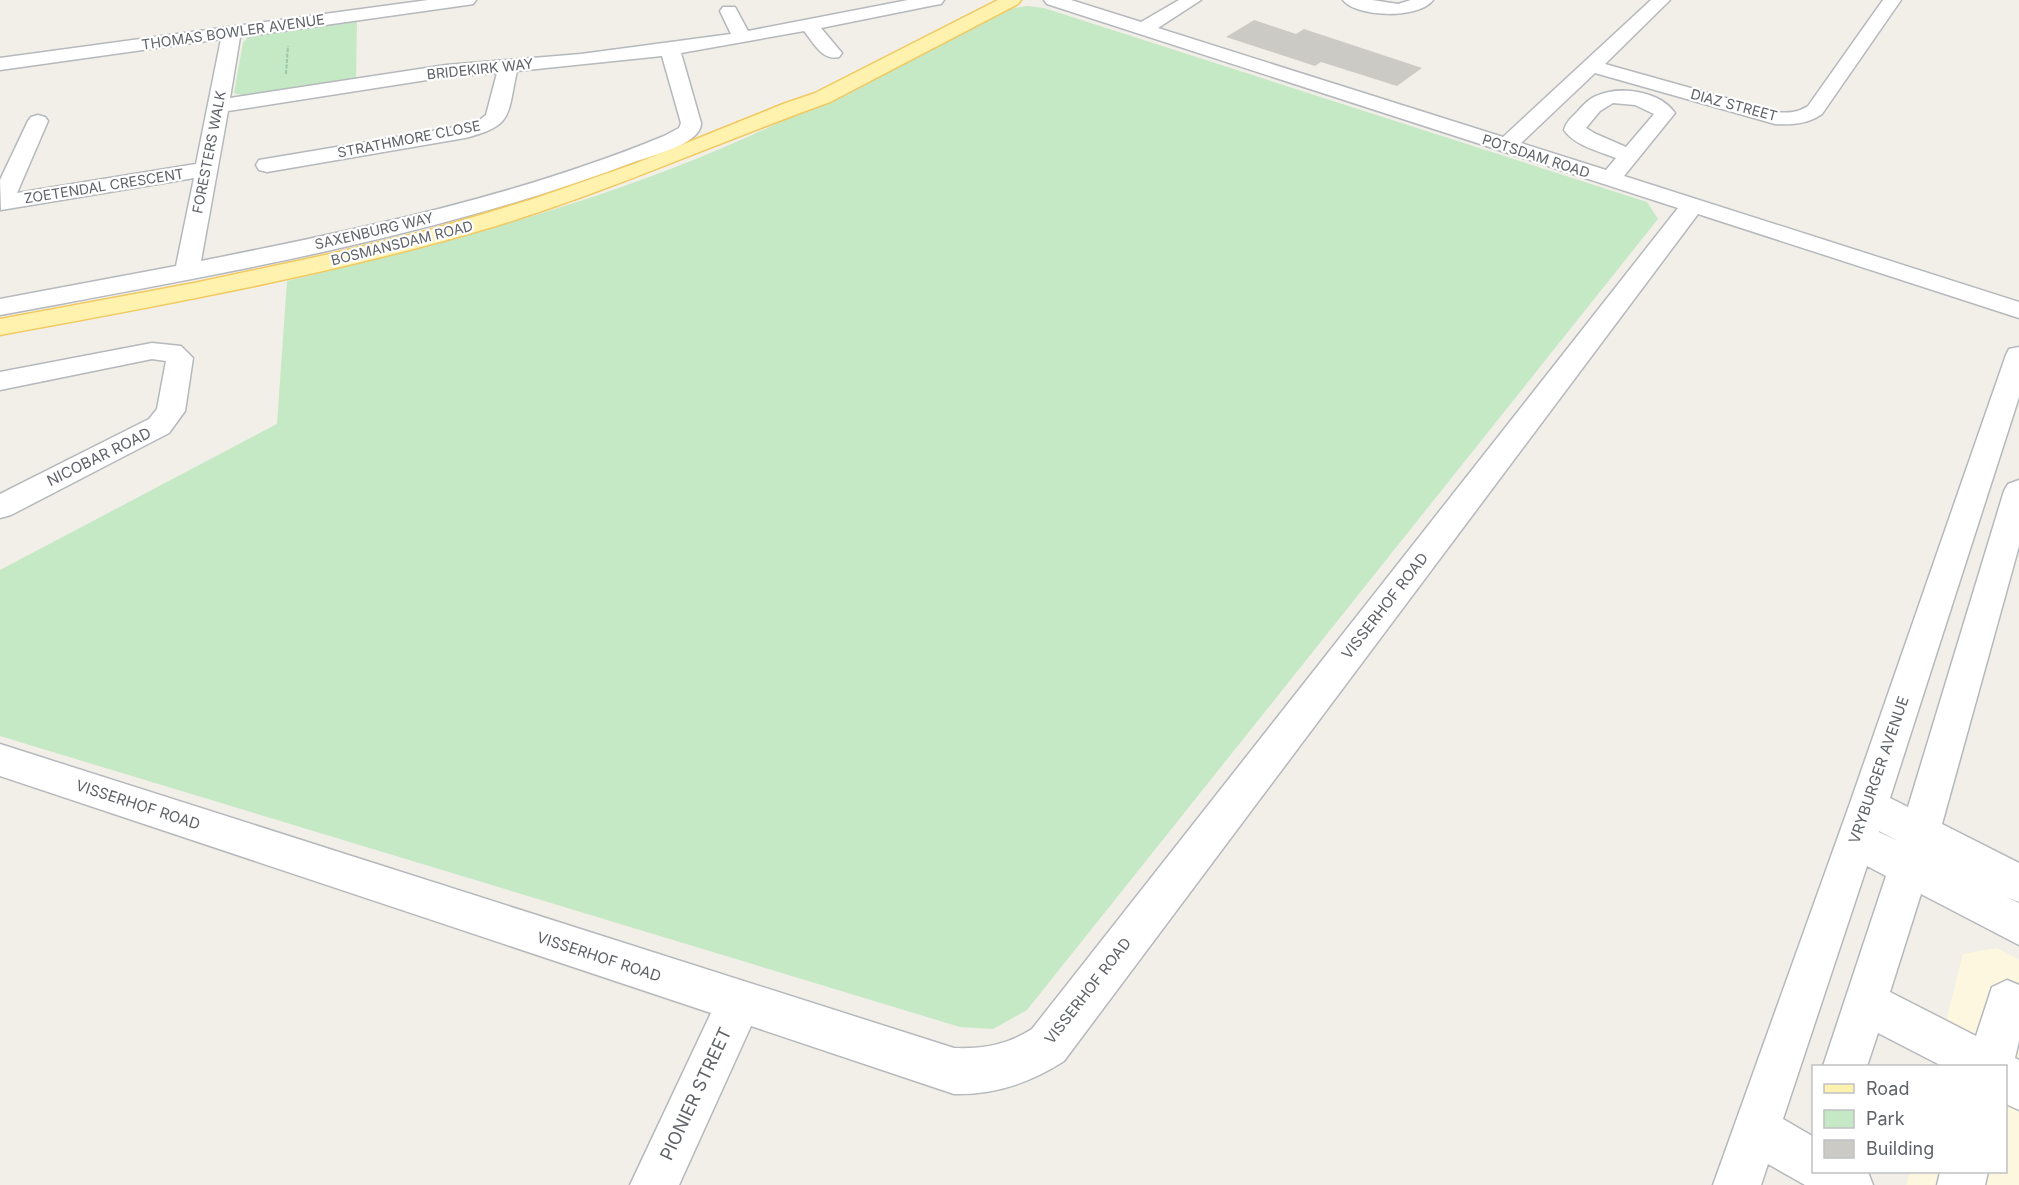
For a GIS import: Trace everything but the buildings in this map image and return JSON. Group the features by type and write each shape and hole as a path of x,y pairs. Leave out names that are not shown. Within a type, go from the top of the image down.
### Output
{"main road":[{"name":"BOSMANSDAM ROAD","path":"0,327 312,266 484,222 661,164 790,108 821,98 1012,0"}],"street":[{"name":"THOMAS BOWLER AVENUE","path":"0,64 290,24 344,8 467,0"},
{"name":"BRIDEKIRK WAY","path":"218,106 446,71 670,49 809,25 881,5 935,0"},
{"name":"POTSDAM ROAD","path":"1053,0 2019,310"},
{"path":"1143,29 1192,0"},
{"path":"1352,0 1394,10 1413,7 1424,0"},
{"path":"1506,146 1660,0"},
{"name":"DIAZ STREET","path":"1592,66 1775,118 1794,120 1807,117 1815,110 1892,0"},
{"path":"729,11 742,38"},
{"path":"809,25 832,53"},
{"name":"FORESTERS WALK","path":"187,272 232,33"},
{"name":"SAXENBURG WAY","path":"0,307 266,256 476,207 606,166 672,140 688,131 692,123 670,49"},
{"name":"STRATHMORE CLOSE","path":"267,165 465,132 484,126 496,118 508,66"},
{"name":"ZOETENDAL CRESCENT","path":"1,203 38,121"},
{"path":"0,151 27,147"},
{"path":"1610,180 1630,156"},
{"name":"ZOETENDAL CRESCENT","path":"1,203 206,169"},
{"name":"VISSERHOF ROAD","path":"0,760 739,1003 954,1071 978,1072 1000,1068 1027,1059 1048,1045 1692,206"},
{"name":"NICOBAR ROAD","path":"0,381 152,351 172,352 180,358 171,411 167,418 150,433 0,507"},
{"name":"VRYBURGER AVENUE","path":"1737,1185 2019,355"},
{"path":"0,485 69,471"},
{"path":"1845,1065 1914,850 2019,491"},
{"path":"1862,822 1914,850 2019,925"},
{"path":"1914,850 2019,883"},
{"path":"1864,1002 1987,1065"},
{"path":"1989,1065 2007,1002"},
{"name":"PIONIER STREET","path":"654,1185 739,1003"},
{"path":"2007,1078 2019,1087"},
{"path":"1756,1130 1812,1164"},
{"path":"1827,1173 1849,1185"}],"path":[{"path":"284,96 290,24"}],"shaded area":[{"path":"1997,948 2019,960 2019,1185 1906,1185 1910,1173 2007,1173 2007,1065 1935,1065 1963,954"}],"green space":[{"path":"1027,6 1044,8 1647,202 1658,219 1027,1010 993,1029 960,1027 0,736 0,570 277,424 287,281 494,228 646,178 775,125 1007,9"},
{"path":"357,20 356,79 244,96 234,93 243,43 247,38 257,34"}]}
